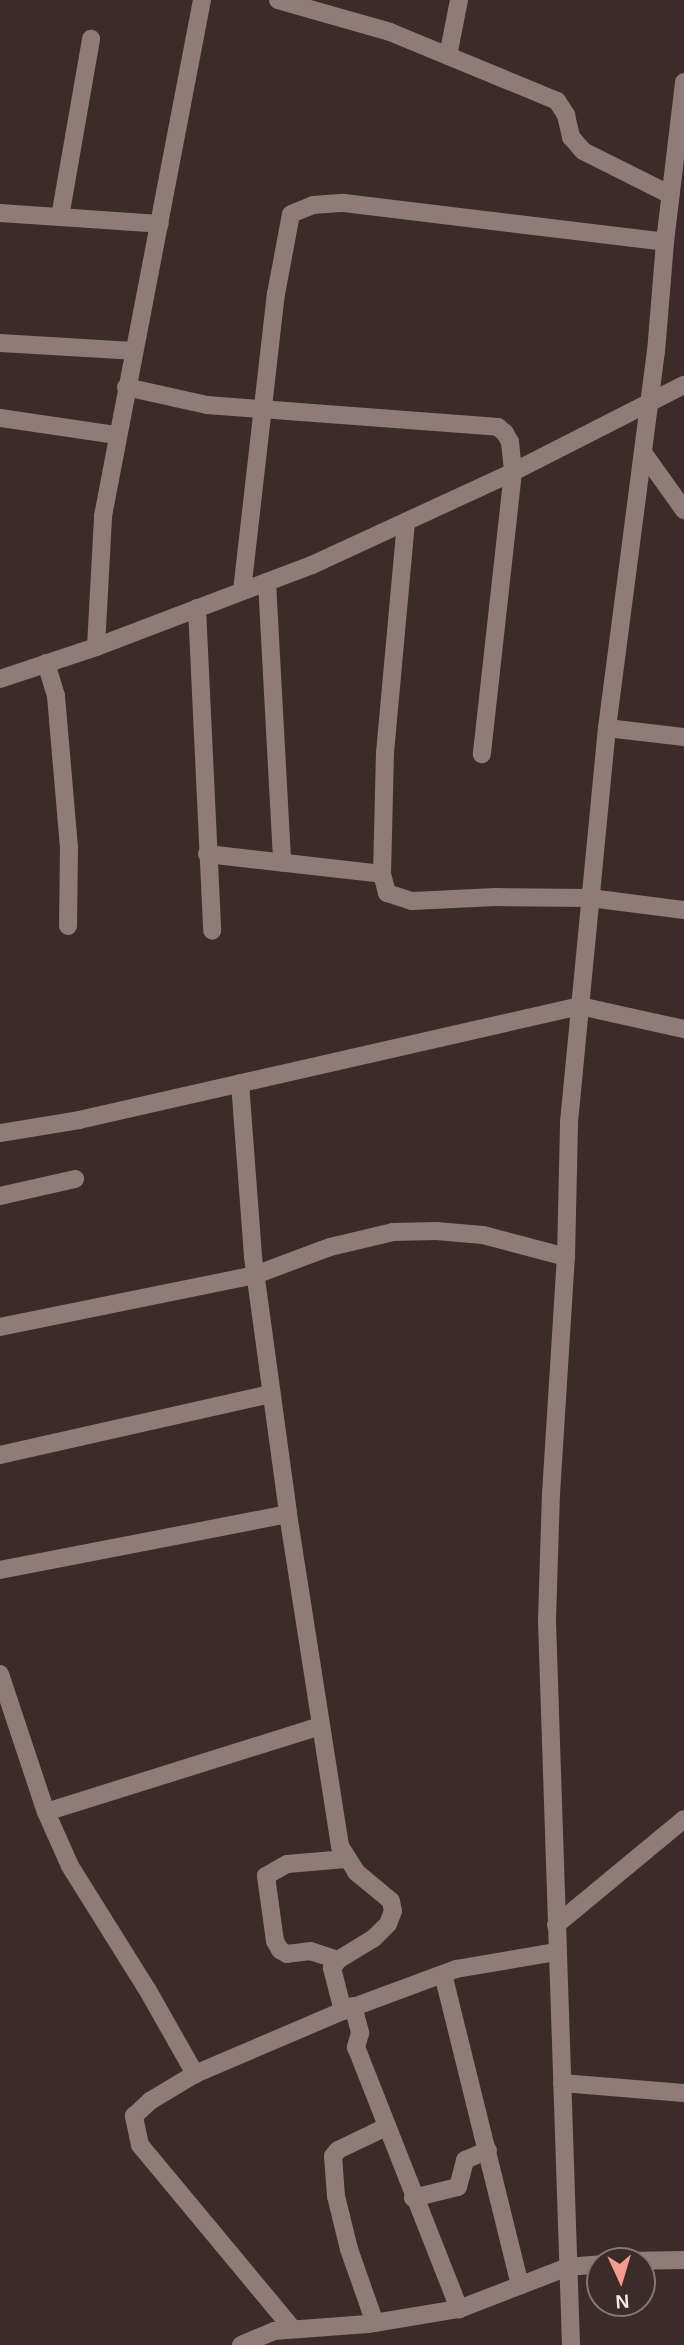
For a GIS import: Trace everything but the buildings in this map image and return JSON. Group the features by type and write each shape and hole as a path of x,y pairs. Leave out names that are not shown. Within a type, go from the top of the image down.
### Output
{"street":[{"path":"96,647 103,516 202,0"},
{"path":"278,0 390,32 557,101 566,115 572,137 583,151 671,195"},
{"path":"448,56 459,0"},
{"path":"60,217 91,39"},
{"path":"571,2345 547,1620 551,1494 566,1257 569,1122 607,728 644,454 684,82"},
{"path":"242,591 287,224 291,214 302,207 344,203 665,242"},
{"path":"0,214 160,224"},
{"path":"0,343 133,351"},
{"path":"0,678 96,647 312,565 513,472 684,385"},
{"path":"126,387 206,405 498,427 510,442 513,472 482,754"},
{"path":"0,418 117,435"},
{"path":"644,454 684,510"},
{"path":"406,522 388,687 382,874 387,893 412,901 483,897 590,898 684,910"},
{"path":"267,582 282,863"},
{"path":"197,608 212,931"},
{"path":"46,663 57,696 69,847 68,926"},
{"path":"607,728 684,737"},
{"path":"207,855 382,874"},
{"path":"0,1133 79,1120 580,1006 684,1029"},
{"path":"240,1083 255,1275 288,1514 340,1846 345,1859 356,1872 391,1901 393,1911 388,1924 374,1938 338,1960 332,1968 333,1980 360,2033 356,2047 413,2198 459,2309"},
{"path":"0,1196 75,1179"},
{"path":"0,1327 255,1275 330,1247 393,1232 436,1231 483,1235 566,1257"},
{"path":"0,1455 271,1394"},
{"path":"0,1570 288,1514"},
{"path":"0,1674 46,1812 70,1866 147,1989 195,2074"},
{"path":"46,1812 321,1726"},
{"path":"556,1925 684,1819"},
{"path":"338,1960 311,1951 286,1954 280,1950 273,1928 265,1876 287,1864 345,1859"},
{"path":"292,2328 140,2145 134,2116 149,2101 195,2074 348,2008 443,1973 557,1952"},
{"path":"443,1973 520,2286"},
{"path":"562,2083 684,2093"},
{"path":"375,2323 349,2249 337,2196 333,2156 338,2150 386,2127"},
{"path":"413,2198 458,2187 465,2160 488,2150"},
{"path":"656,2260 684,2260"},
{"path":"241,2345 267,2333 292,2328 375,2323 459,2309 568,2267 586,2265"}]}
